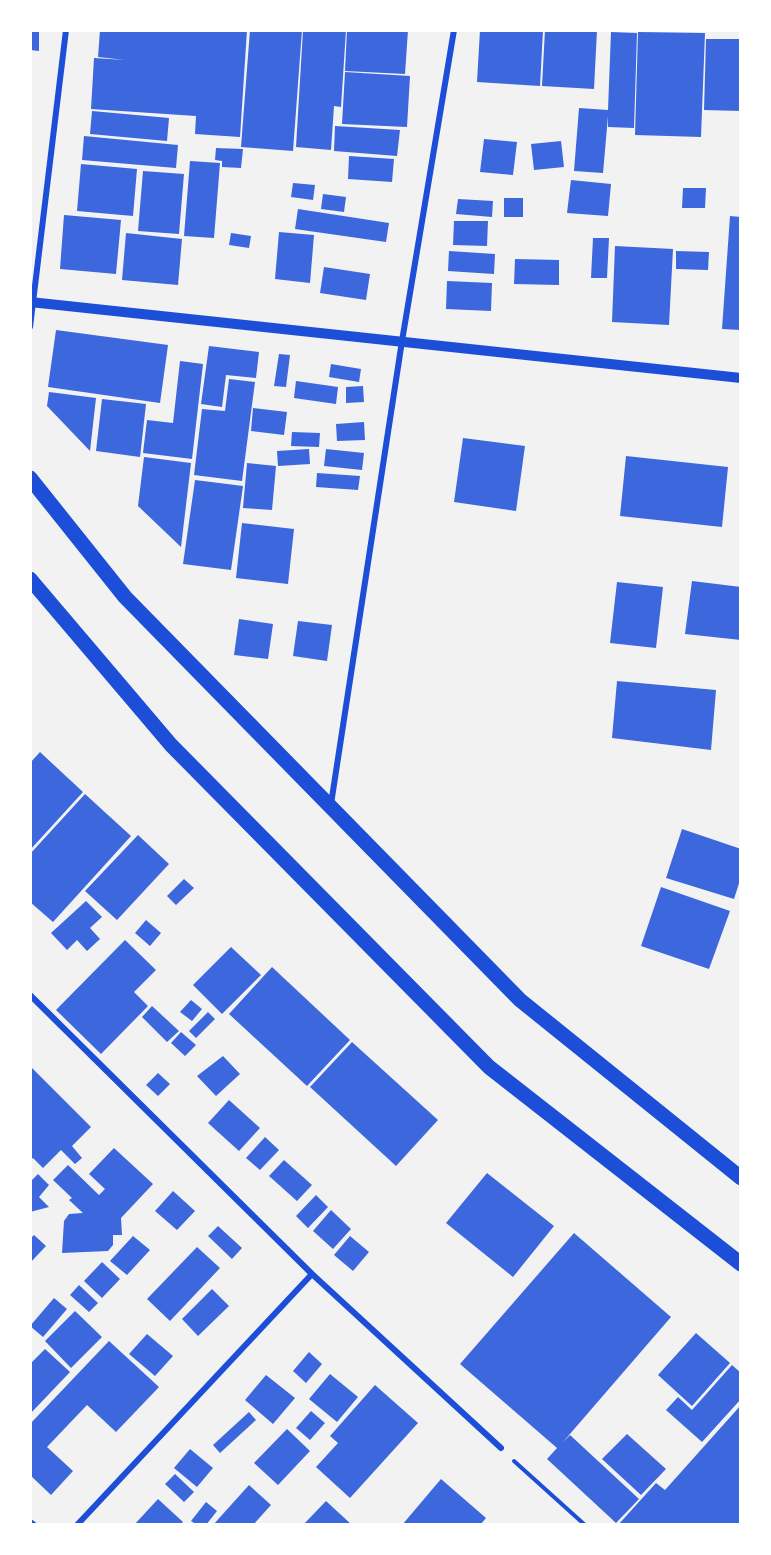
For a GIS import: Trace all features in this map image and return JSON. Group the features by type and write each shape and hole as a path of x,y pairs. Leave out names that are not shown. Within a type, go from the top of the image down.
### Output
{"main road":[{"path":"30,478 125,597 520,1000 741,1178"},
{"path":"30,579 171,745 489,1067 741,1264"}],"street":[{"path":"30,327 66,30"},
{"path":"330,808 402,341 454,30"},
{"path":"32,302 741,378"},
{"path":"30,995 134,1095 312,1274 501,1448"},
{"path":"77,1525 312,1274"},
{"path":"30,1522 34,1525"}],"path":[{"path":"501,1448 585,1525"}],"building":[{"path":"30,30 39,30 39,51 30,50"},
{"path":"100,30 247,30 240,137 195,134 196,116 91,109 94,58 125,60 98,57"},
{"path":"250,30 302,30 293,151 241,147"},
{"path":"303,30 346,30 341,107 334,106 331,150 296,147"},
{"path":"347,30 408,30 405,74 345,71"},
{"path":"480,30 543,30 540,86 477,82"},
{"path":"545,30 597,30 594,89 542,86"},
{"path":"611,32 637,33 634,128 608,127 608,116 603,173 574,171 579,108 608,110"},
{"path":"638,32 705,33 701,137 635,135"},
{"path":"706,39 741,39 741,111 704,110"},
{"path":"345,72 410,76 407,127 342,124"},
{"path":"92,111 169,118 167,141 90,134"},
{"path":"335,126 400,130 397,156 334,151"},
{"path":"84,136 178,145 176,168 82,160"},
{"path":"484,139 517,142 513,175 480,172"},
{"path":"561,141 564,167 534,170 531,144"},
{"path":"216,148 243,149 241,168 222,167 222,161 215,160"},
{"path":"349,156 394,159 392,182 348,179"},
{"path":"190,161 220,163 214,238 184,236"},
{"path":"81,164 137,169 133,216 77,211"},
{"path":"143,171 184,174 179,234 138,231"},
{"path":"571,180 611,184 608,216 567,213"},
{"path":"293,183 315,185 313,200 291,197"},
{"path":"683,188 706,188 705,208 682,208"},
{"path":"323,194 346,197 344,212 321,209"},
{"path":"504,198 523,198 523,217 504,217"},
{"path":"458,199 493,201 492,217 456,214"},
{"path":"298,209 389,223 386,242 295,229"},
{"path":"64,215 121,220 116,274 60,269"},
{"path":"730,216 741,217 741,330 722,329"},
{"path":"454,221 488,221 487,246 453,245"},
{"path":"279,232 314,235 310,283 275,279"},
{"path":"126,233 182,239 178,285 122,280"},
{"path":"231,233 251,236 249,248 229,245"},
{"path":"593,238 609,238 607,278 591,278"},
{"path":"615,246 673,249 669,325 612,322"},
{"path":"449,251 495,254 494,274 448,271"},
{"path":"676,251 709,252 708,270 676,269"},
{"path":"515,259 559,260 559,285 514,284"},
{"path":"324,267 370,274 366,300 320,293"},
{"path":"447,281 492,283 491,311 446,309"},
{"path":"56,330 168,345 160,403 48,387"},
{"path":"209,346 259,352 256,378 226,375 222,407 201,404"},
{"path":"279,354 290,355 286,387 274,386"},
{"path":"180,361 203,364 192,459 143,453 147,420 173,423"},
{"path":"331,364 361,369 359,382 329,377"},
{"path":"229,379 255,382 242,481 194,475 202,409 225,411"},
{"path":"296,381 338,387 336,404 294,398"},
{"path":"363,386 364,402 346,403 346,387"},
{"path":"49,392 96,398 90,451 47,406"},
{"path":"102,399 146,404 140,457 96,451"},
{"path":"253,408 287,412 284,435 251,431"},
{"path":"364,422 365,440 337,441 336,424"},
{"path":"292,432 320,433 319,447 291,446"},
{"path":"463,438 525,446 516,511 454,502"},
{"path":"309,449 310,464 278,466 277,451"},
{"path":"326,449 364,453 362,470 324,466"},
{"path":"626,456 728,467 722,527 620,516"},
{"path":"144,457 191,463 181,547 138,506"},
{"path":"247,463 276,466 272,510 243,508"},
{"path":"317,473 360,476 358,490 316,487"},
{"path":"195,480 243,486 231,570 183,564"},
{"path":"242,523 294,529 288,584 236,578"},
{"path":"692,581 741,587 741,640 685,634"},
{"path":"617,582 663,587 656,648 610,643"},
{"path":"239,619 273,624 268,659 234,655"},
{"path":"298,621 332,625 327,661 293,656"},
{"path":"617,681 716,690 711,750 612,738"},
{"path":"40,752 83,792 30,850 30,763"},
{"path":"85,794 131,836 53,922 30,902 30,854"},
{"path":"682,829 741,849 741,877 734,899 666,878"},
{"path":"138,835 169,864 117,920 85,891"},
{"path":"184,879 194,888 176,905 167,896"},
{"path":"661,887 730,911 709,969 641,946"},
{"path":"86,901 102,917 90,928 100,939 87,951 77,940 67,950 51,933"},
{"path":"146,920 161,933 150,946 135,933"},
{"path":"125,940 156,970 134,992 148,1006 101,1054 56,1010"},
{"path":"231,947 261,975 222,1014 193,985"},
{"path":"272,967 350,1040 307,1086 229,1014"},
{"path":"191,1000 202,1009 192,1021 180,1012"},
{"path":"152,1006 179,1031 167,1042 142,1017"},
{"path":"208,1012 215,1019 196,1038 189,1031"},
{"path":"181,1032 196,1045 185,1056 171,1043"},
{"path":"352,1042 438,1120 396,1166 310,1087"},
{"path":"223,1056 240,1074 216,1096 197,1076"},
{"path":"30,1066 91,1127 72,1146 82,1158 75,1164 61,1150 43,1168 33,1158 30,1161"},
{"path":"158,1073 170,1084 158,1096 146,1085"},
{"path":"229,1100 260,1128 239,1151 208,1123"},
{"path":"265,1137 279,1150 260,1170 246,1158"},
{"path":"114,1148 153,1184 121,1218 122,1235 113,1235 113,1245 108,1251 62,1253 64,1221 69,1214 83,1213 69,1200 72,1198 53,1180 68,1165 99,1195 105,1189 89,1174"},
{"path":"284,1160 312,1185 297,1201 269,1176"},
{"path":"487,1173 554,1226 513,1277 446,1223"},
{"path":"38,1174 49,1185 39,1197 49,1207 30,1212 30,1182"},
{"path":"173,1191 195,1211 177,1230 155,1211"},
{"path":"316,1195 328,1207 308,1228 296,1216"},
{"path":"331,1210 351,1229 333,1249 313,1231"},
{"path":"218,1226 242,1248 232,1259 208,1236"},
{"path":"574,1233 671,1317 563,1442 570,1435 639,1499 616,1523 547,1459 557,1448 460,1364"},
{"path":"34,1235 46,1246 30,1263 30,1239"},
{"path":"133,1236 150,1250 127,1275 110,1261"},
{"path":"350,1236 369,1252 353,1271 334,1255"},
{"path":"197,1247 220,1268 170,1321 147,1299"},
{"path":"102,1262 120,1279 102,1298 84,1281"},
{"path":"79,1285 98,1303 89,1312 70,1295"},
{"path":"212,1289 229,1306 198,1336 182,1319"},
{"path":"54,1298 67,1309 43,1337 30,1326"},
{"path":"75,1311 102,1337 71,1368 45,1341"},
{"path":"696,1333 730,1363 692,1406 658,1375"},
{"path":"147,1334 173,1356 155,1376 129,1354"},
{"path":"109,1341 159,1387 116,1432 87,1405 47,1447 73,1471 51,1495 30,1475 30,1424"},
{"path":"45,1349 70,1372 30,1414 30,1364"},
{"path":"309,1352 322,1364 306,1383 293,1371"},
{"path":"732,1365 741,1373 741,1399 702,1442 666,1410 678,1397 692,1410"},
{"path":"330,1374 358,1397 337,1422 309,1399"},
{"path":"266,1375 295,1398 273,1424 245,1400"},
{"path":"375,1385 418,1423 350,1498 316,1467 338,1443 330,1436"},
{"path":"741,1405 741,1525 618,1525 656,1483 665,1490"},
{"path":"311,1411 325,1423 310,1440 296,1428"},
{"path":"249,1412 256,1420 220,1453 213,1445"},
{"path":"287,1429 310,1451 278,1485 254,1463"},
{"path":"627,1434 666,1469 641,1495 602,1459"},
{"path":"190,1449 213,1468 197,1487 174,1468"},
{"path":"175,1474 194,1492 184,1502 165,1484"},
{"path":"441,1479 486,1518 480,1525 402,1525"},
{"path":"249,1485 271,1505 253,1525 213,1525"},
{"path":"158,1499 183,1522 180,1525 134,1525"},
{"path":"326,1501 352,1525 303,1525"},
{"path":"206,1502 217,1511 206,1525 197,1525 191,1521"}]}
